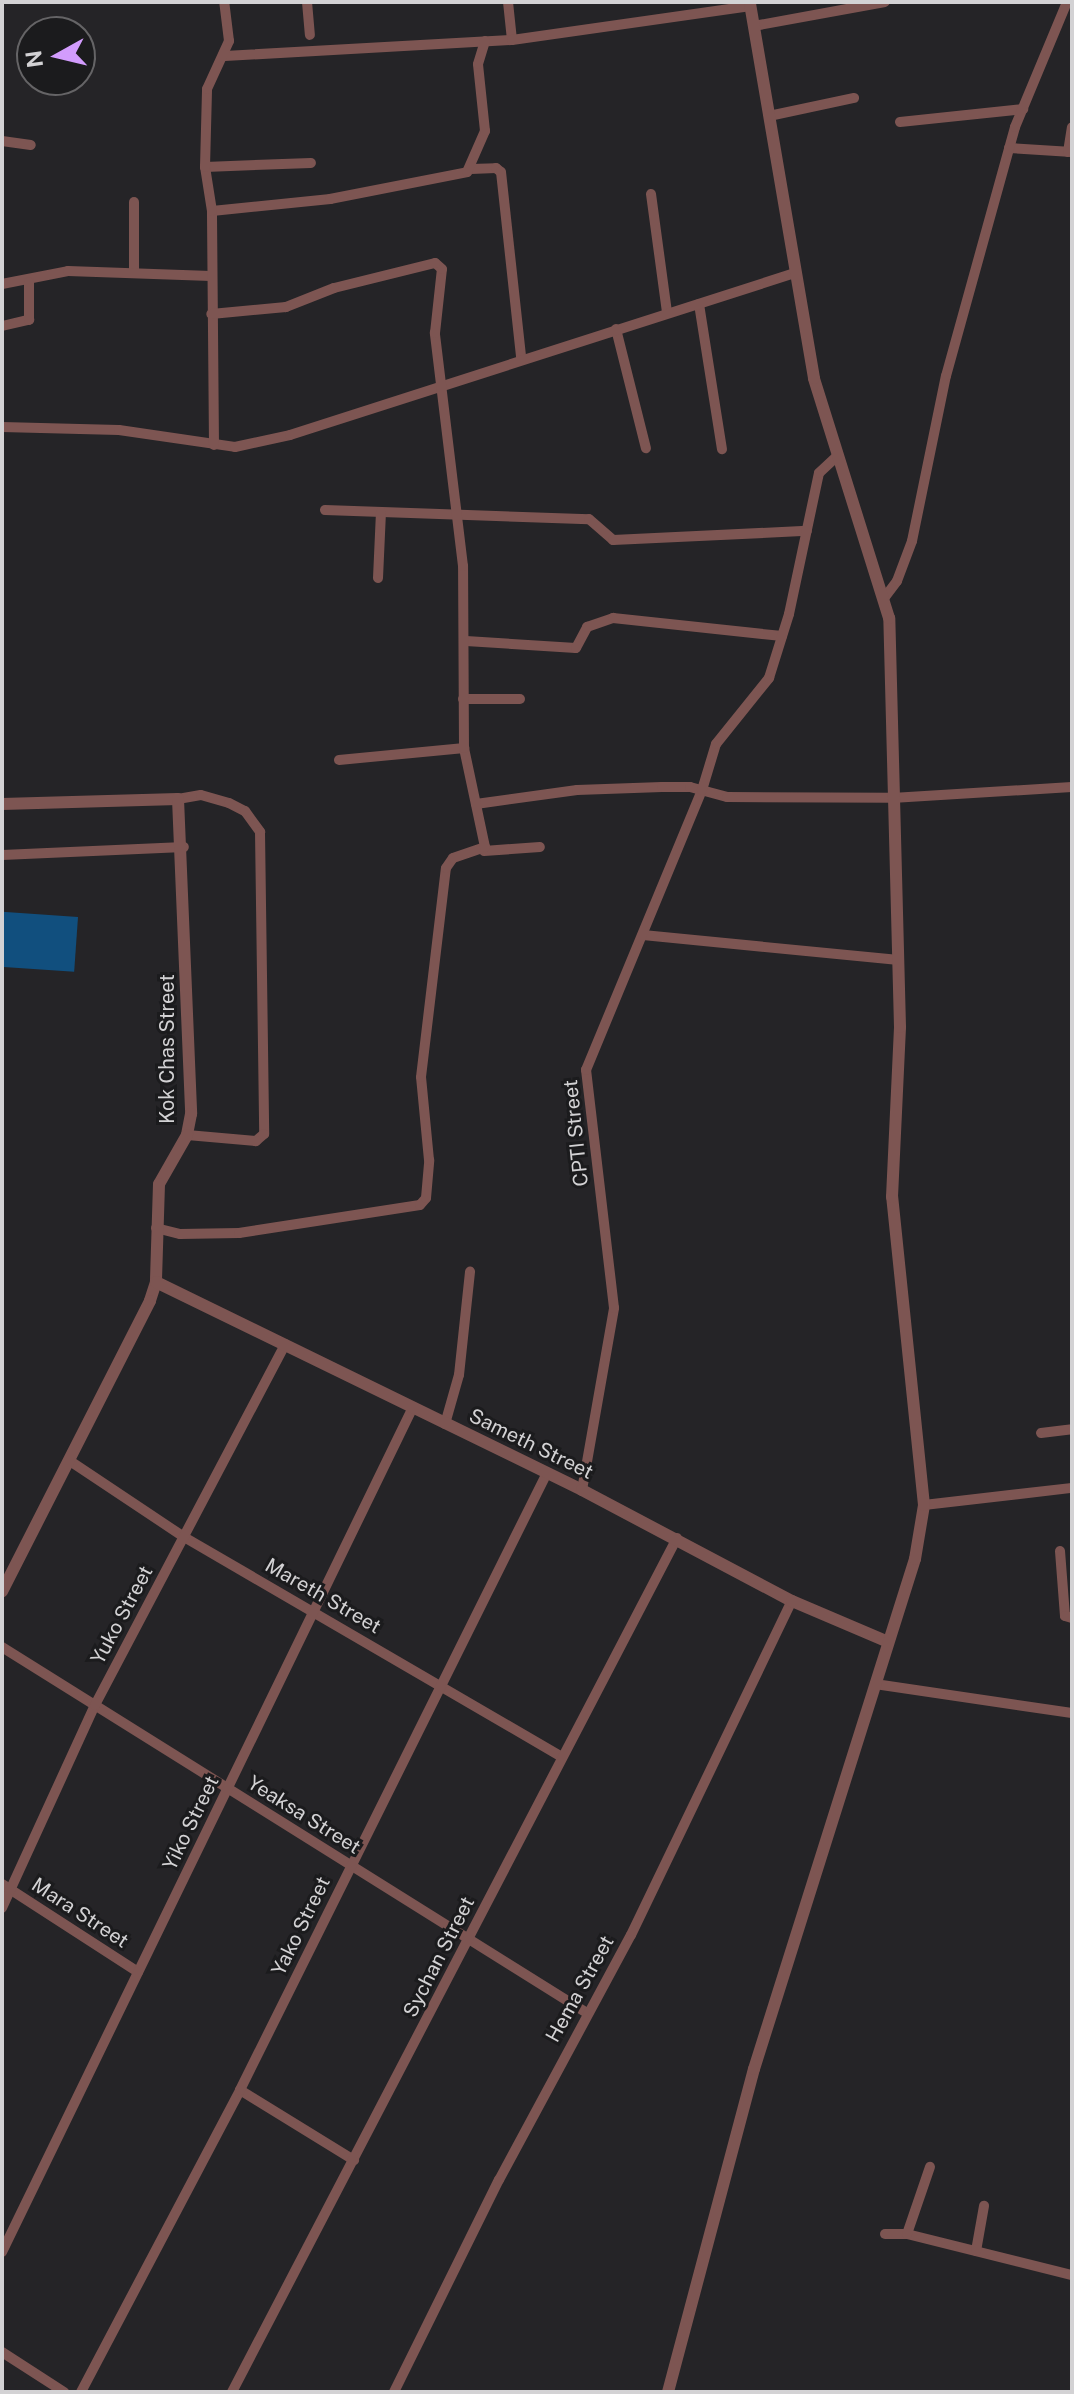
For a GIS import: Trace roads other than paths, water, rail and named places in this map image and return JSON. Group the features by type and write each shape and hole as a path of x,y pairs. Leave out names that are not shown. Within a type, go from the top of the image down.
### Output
{"street":[{"path":"214,445 212,211 205,167 207,89 225,56 224,2"},
{"path":"307,2 310,35"},
{"path":"508,2 512,40"},
{"path":"754,26 885,2"},
{"path":"885,597 897,581 912,541 946,376 1009,148 1067,2"},
{"path":"225,56 512,40 750,4 814,378 885,597 891,649 892,798 899,960 892,1197 924,1505 915,1559 754,2069 668,2392"},
{"path":"471,169 485,131 478,64 485,41"},
{"path":"769,116 854,98"},
{"path":"900,122 1023,109"},
{"path":"1009,148 1070,152 1072,127"},
{"path":"2,141 31,145"},
{"path":"205,167 311,163"},
{"path":"212,211 330,199 471,169 496,168 501,172 521,357"},
{"path":"651,194 667,313"},
{"path":"134,202 134,273"},
{"path":"211,314 286,307 334,288 438,264 442,269 435,333 457,514 466,641 464,748 484,851"},
{"path":"2,284 29,282 68,271 211,276"},
{"path":"2,427 119,430 235,447 290,435 440,382 795,273"},
{"path":"2,326 29,320 29,282"},
{"path":"699,304 722,449"},
{"path":"616,329 646,448"},
{"name":"CPTI Street","path":"582,1490 614,1308 585,1075 702,790 716,744 769,678 782,636 821,467 838,455"},
{"path":"325,510 589,519 613,540 807,531"},
{"path":"378,578 381,512"},
{"path":"466,641 576,648 587,627 613,618 782,636"},
{"path":"463,699 520,699"},
{"path":"339,760 464,748"},
{"path":"476,804 577,790 702,790 727,797 892,798 1072,787"},
{"path":"2,804 178,799 201,795 245,811 260,832 264,1134 256,1141 187,1135"},
{"name":"Kok Chas Street","path":"2,1591 70,1461 156,1282 159,1184 187,1135 191,1114 184,847 178,799"},
{"path":"2,855 184,847"},
{"path":"156,1228 180,1234 239,1233 420,1205 426,1198 429,1160 421,1077 446,868 453,858 484,851 540,847"},
{"path":"643,935 899,960"},
{"path":"445,1424 459,1375 470,1272"},
{"name":"Sameth Street","path":"156,1282 582,1490 792,1601 888,1642"},
{"name":"Yuko Street","path":"2,1908 6,1887 95,1705 285,1344"},
{"name":"Yiko Street","path":"2,2252 317,1612 412,1409"},
{"path":"1041,1433 1072,1429"},
{"name":"Mareth Street","path":"70,1461 184,1537 562,1757"},
{"name":"Yako Street","path":"81,2392 240,2090 438,1684 547,1473"},
{"path":"924,1505 1072,1488"},
{"name":"Sychan Street","path":"232,2392 677,1538"},
{"path":"1060,1551 1064,1614 1072,1618"},
{"name":"Hema Street","path":"394,2392 587,2013 643,1910 792,1601"},
{"name":"Yeaksa Street","path":"2,1647 467,1942 587,2013"},
{"path":"875,1684 1072,1713"},
{"name":"Mara Street","path":"6,1887 138,1972"},
{"path":"240,2090 354,2160"},
{"path":"907,2234 930,2167"},
{"path":"976,2251 984,2206"},
{"path":"885,2234 907,2234 1072,2275"},
{"path":"2,2352 64,2392"}],"water":[{"path":"2,912 78,917 74,972 2,967"}]}
